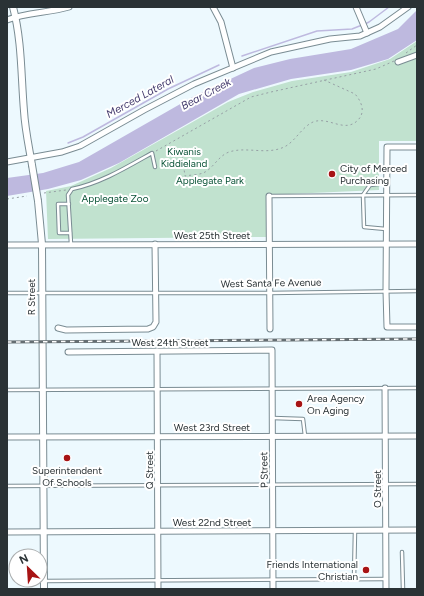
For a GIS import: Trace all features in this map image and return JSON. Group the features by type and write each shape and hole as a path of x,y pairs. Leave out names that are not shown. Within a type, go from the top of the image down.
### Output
{"street":[{"name":"R Street","path":"13,7 16,16 20,49 25,124 41,222 43,548"},
{"path":"7,20 16,16 69,7"},
{"path":"213,7 221,22 233,68"},
{"path":"356,7 367,33"},
{"path":"7,162 62,152 80,146 176,93 233,68 271,52 330,39 360,36 380,27 408,7"},
{"path":"398,61 417,55"},
{"path":"417,147 386,147 387,327 417,327"},
{"path":"269,196 270,329"},
{"path":"58,328 66,330 148,329 153,327 156,322 155,244"},
{"name":"West 25th Street","path":"7,245 417,244"},
{"name":"West 24th Street","path":"68,352 272,350"},
{"name":"P Street","path":"272,350 274,531 273,589"},
{"name":"Q Street","path":"157,351 158,589"},
{"name":"O Street","path":"385,388 386,589"},
{"name":"West 23rd Street","path":"7,437 417,436"},
{"name":"West 22nd Street","path":"7,532 417,530"}],"lane":[{"path":"71,244 68,195 72,189 88,185 126,168 152,153 155,167"},
{"path":"386,183 370,185 363,195 364,226 387,229"},
{"path":"269,196 417,195"},
{"path":"69,204 58,204 59,233 70,233"},
{"name":"West Santa Fe Avenue","path":"7,293 270,293 417,291"},
{"path":"7,390 417,388"},
{"path":"273,418 303,419 305,436"},
{"path":"7,486 417,484"},
{"path":"354,579 355,530"},
{"path":"402,552 403,589"},
{"path":"48,581 386,579"}],"path":[{"path":"402,56 417,45"},
{"path":"152,153 251,97 324,80 376,70 398,61"},
{"path":"182,155 185,176 203,173 227,153 243,150 267,151 285,146 307,126 314,122 327,121 340,126 356,122 362,114 362,107 359,98 355,94 324,80"},
{"path":"44,192 72,189"},
{"path":"7,199 27,196"}],"green space":[{"name":"Applegate Park","path":"417,41 417,141 379,141 379,190 266,195 266,237 48,239 46,191 71,186 111,168 228,102 253,92 292,81 351,72 390,59"}],"water":[{"name":"Bear Creek","path":"417,10 417,40 388,59 351,70 291,79 239,94 119,163 81,180 48,189 7,196 7,178 43,173 79,162 196,95 254,68 290,59 351,49 398,29"}],"waterway":[{"name":"Merced Lateral","path":"365,24 389,7"},
{"name":"Merced Lateral","path":"242,56 317,31 352,29 362,25"},
{"name":"Merced Lateral","path":"68,143 83,137 168,89 219,65"}],"railway":[{"path":"7,342 417,339"}],"place":[{"name":"City of Merced Purchasing","path":"332,174"},
{"name":"Area Agency On Aging","path":"299,404"},
{"name":"Superintendent Of Schools","path":"67,458"},
{"name":"Friends International Christian","path":"366,570"}],"park label":[{"name":"Kiwanis Kiddieland","path":"184,156"},
{"name":"Applegate Zoo","path":"115,198"}]}
